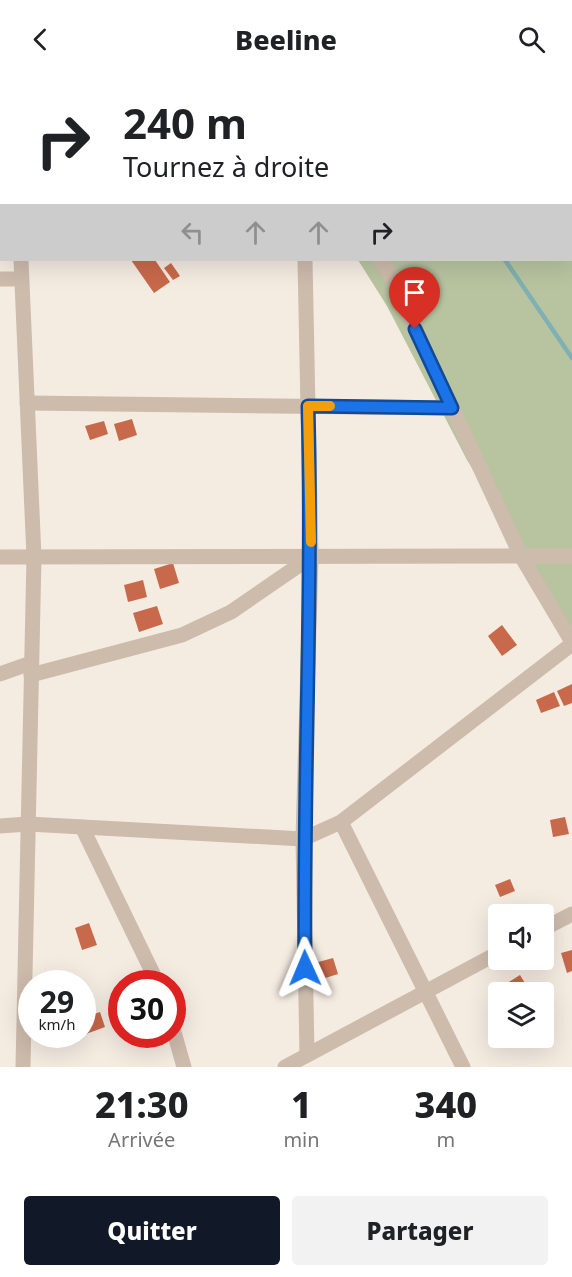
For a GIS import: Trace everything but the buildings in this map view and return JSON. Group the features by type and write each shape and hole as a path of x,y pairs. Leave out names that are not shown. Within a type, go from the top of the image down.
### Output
{"street":[{"path":"21,261 34,557 23,1067"},
{"path":"305,261 311,557 303,839 307,1055"},
{"path":"0,826 28,824 303,839 341,822 572,643 520,556 388,270 380,261"},
{"path":"0,279 21,279"},
{"path":"27,403 452,408"},
{"path":"0,557 572,556"},
{"path":"0,674 182,635 231,612 311,557"},
{"path":"341,822 463,1067"},
{"path":"82,827 151,970"},
{"path":"554,923 572,914"},
{"path":"285,1067 488,958"},
{"path":"179,1048 184,1067"}],"green space":[{"path":"359,261 572,261 572,630 467,460 387,306"}],"waterway":[{"path":"506,261 572,358"}],"slow traffic":[{"path":"311,542 308,406 330,406"}],"route":[{"path":"305,968 303,839 311,557 308,406 452,408 415,329"}]}
